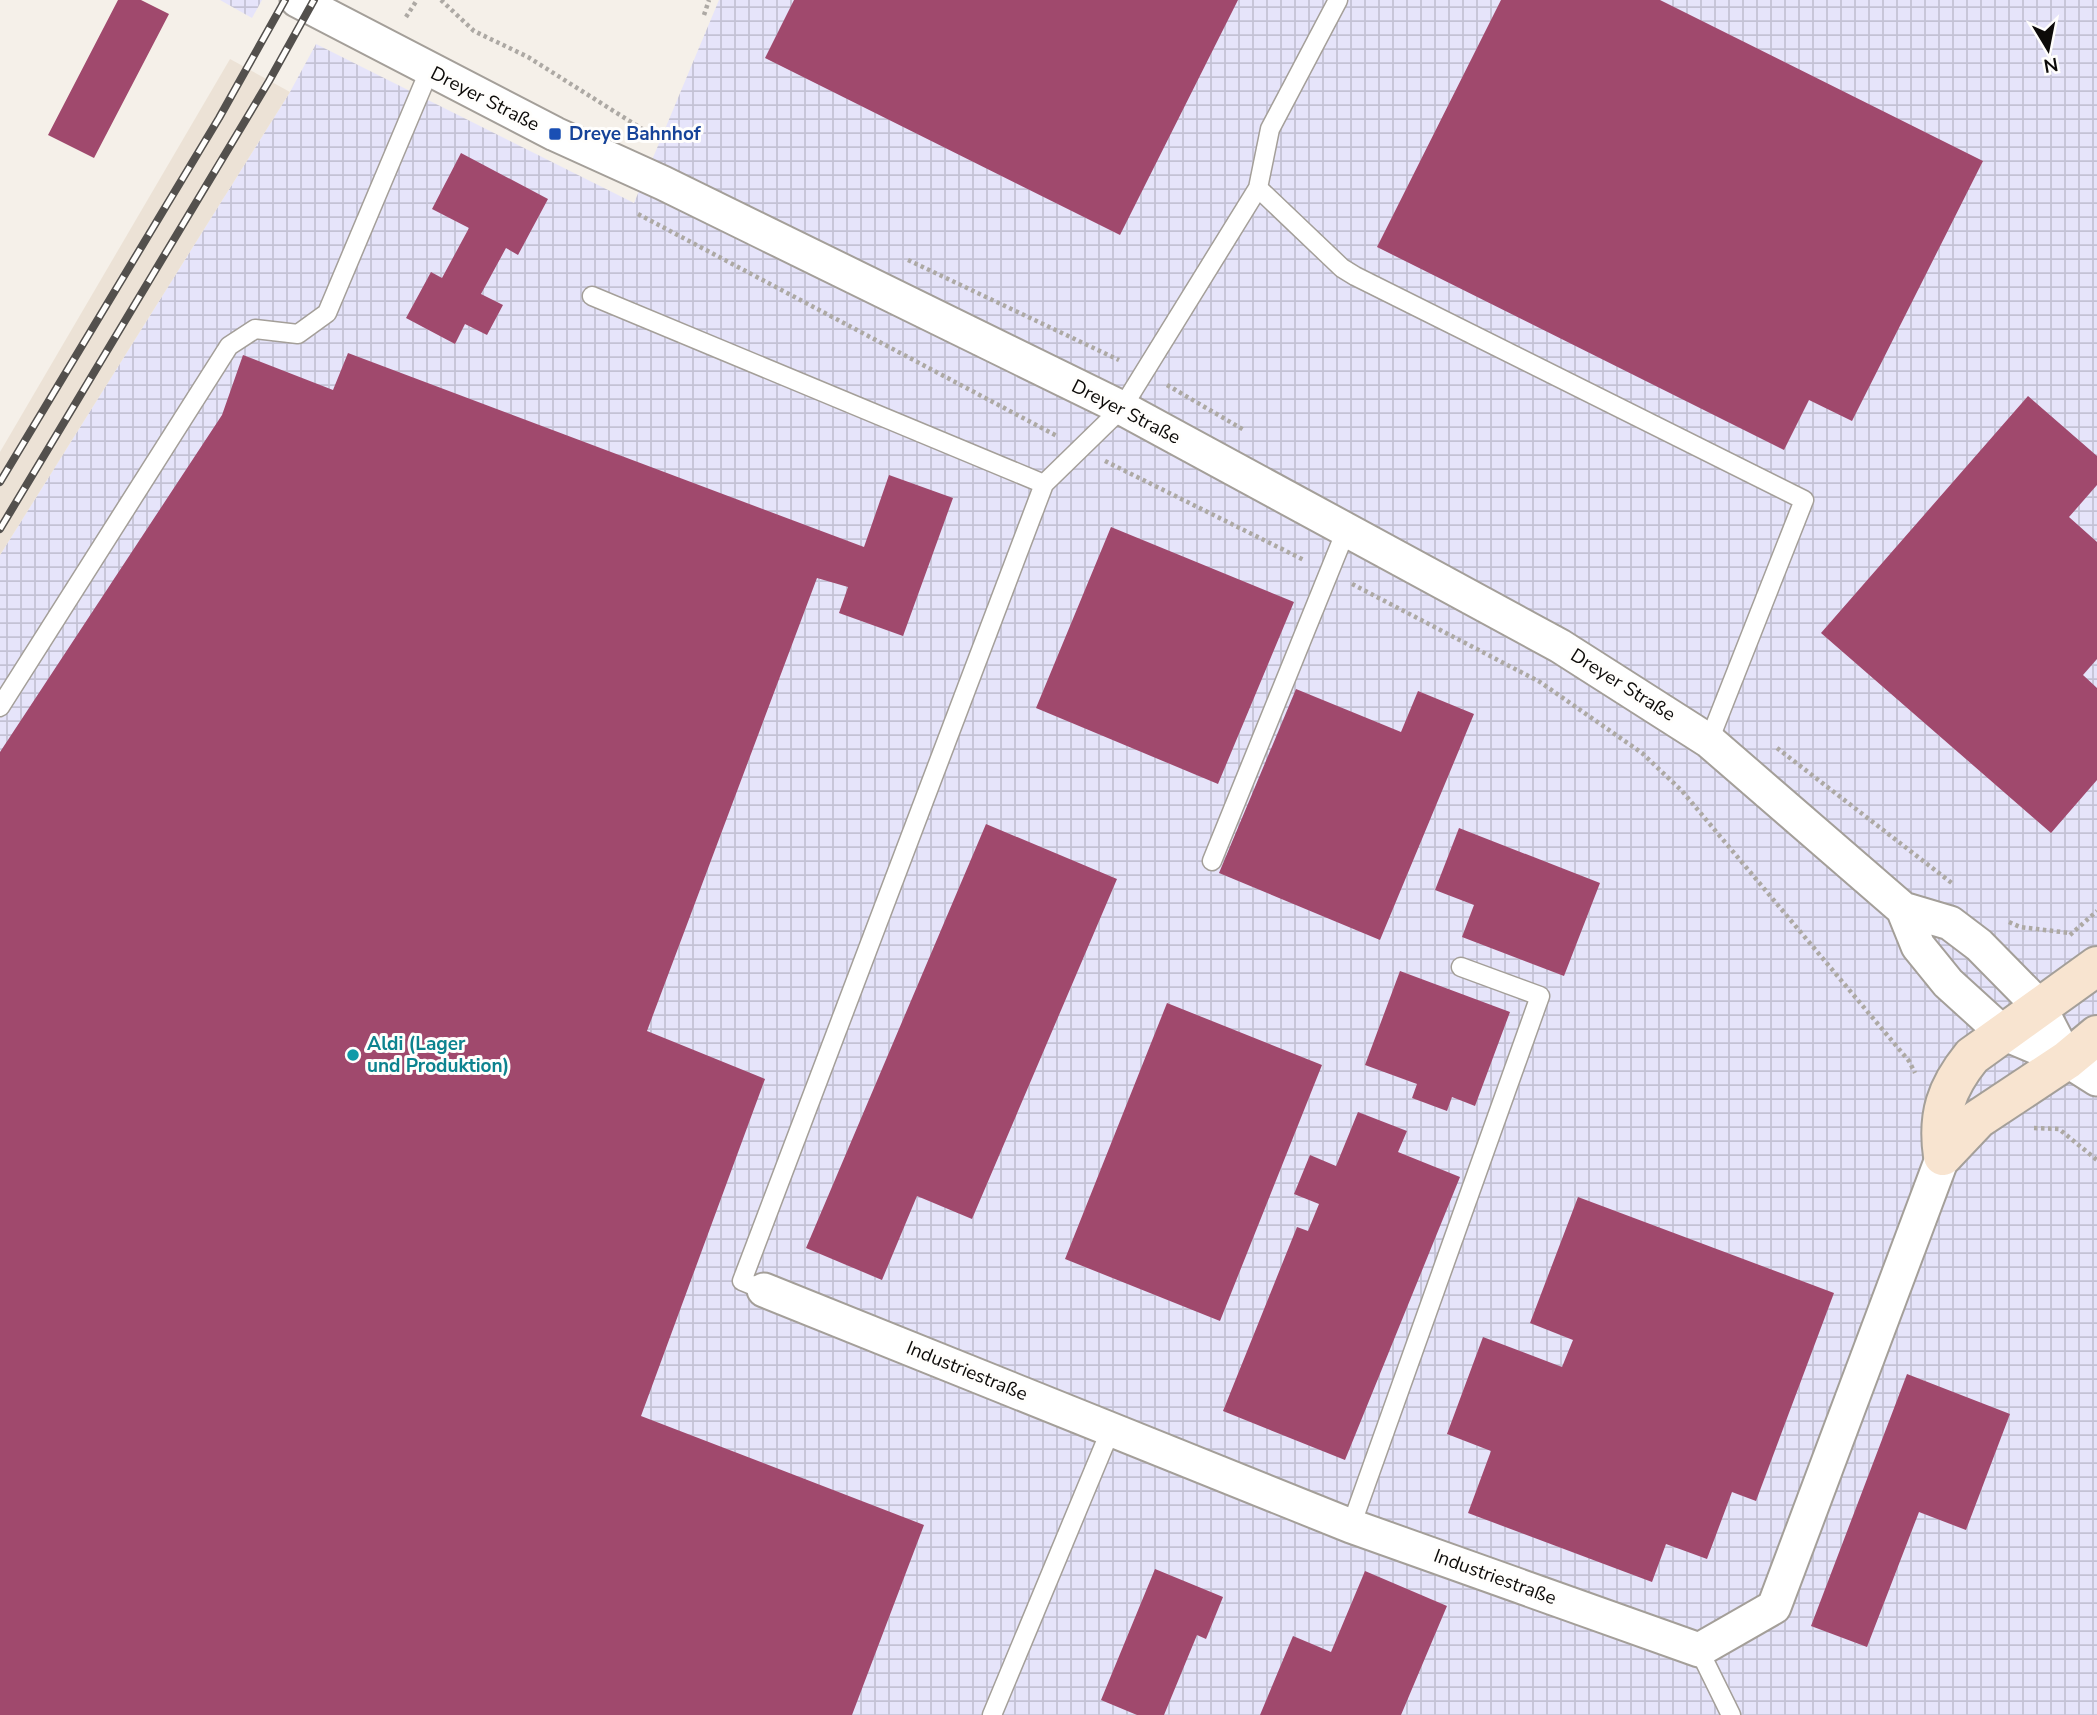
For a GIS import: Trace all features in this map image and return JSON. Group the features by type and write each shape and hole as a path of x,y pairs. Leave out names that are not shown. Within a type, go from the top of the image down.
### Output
{"street":[{"name":"Dreyer Straße","path":"297,0 429,71 1122,408 1560,646 1709,741 1903,909 1950,923 1979,945 2039,1006 2082,1070"},
{"name":"Dreyer Straße","path":"1903,909 1918,946 1948,983 2003,1033 2082,1070"},
{"path":"1942,1156 1939,1129 1943,1106 1959,1072 1972,1056 2097,966"},
{"path":"1699,1650 1774,1607 1942,1156 1978,1119 2082,1070 2097,1035"},
{"name":"Industriestraße","path":"764,1290 1352,1526 1699,1650"}],"lane":[{"path":"764,1290 741,1281 1044,484 1122,408 1258,188 1270,129 1338,0"},
{"path":"0,707 229,346 255,329 298,334 327,313 429,71"},
{"path":"1258,188 1342,268 1355,276 1804,500 1709,741"},
{"path":"592,296 1044,484"},
{"path":"1212,861 1347,528"},
{"path":"1352,1526 1540,996 1461,967"},
{"path":"992,1715 1111,1429"},
{"path":"1699,1650 1731,1715"}],"path":[{"path":"705,15 709,0"},
{"path":"637,214 1080,449 1329,572 1540,682 1642,752 1682,791 1843,979 1909,1061 1920,1082"}],"shaded area":[{"path":"220,0 262,0 252,18"},
{"path":"719,0 2097,0 2097,1715 0,1715 0,555 290,92 316,44 634,203"},
{"path":"230,59 290,92 0,555 0,452"}],"building":[{"path":"118,0 141,0 169,14 94,158 48,135"},
{"path":"794,0 1238,0 1120,235 765,58"},
{"path":"1501,0 1660,0 1983,161 1852,421 1809,400 1784,450 1377,247"},
{"path":"461,153 548,199 518,255 506,248 481,294 503,305 487,335 465,324 455,344 406,318 431,272 442,278 469,228 432,209"},
{"name":"Aldi (Lager und Produktion)","path":"348,353 864,547 889,475 953,498 903,636 839,613 848,587 817,578 647,1031 765,1079 641,1416 924,1525 852,1715 0,1715 0,752 222,415 243,355 333,390"},
{"path":"2028,396 2097,456 2097,485 2069,517 2097,542 2097,659 2083,675 2097,688 2097,780 2051,833 1821,633"},
{"path":"1111,527 1294,602 1218,784 1036,708"},
{"path":"1296,689 1401,732 1418,691 1474,714 1380,940 1219,873"},
{"path":"986,824 1117,879 972,1219 917,1196 882,1280 806,1248"},
{"path":"1459,828 1600,883 1564,976 1462,937 1474,905 1435,890"},
{"path":"1400,971 1510,1012 1475,1106 1452,1097 1447,1111 1412,1098 1417,1084 1365,1065"},
{"path":"1167,1003 1322,1065 1220,1321 1065,1259"},
{"path":"1358,1112 1407,1131 1398,1152 1460,1177 1345,1460 1223,1411 1297,1227 1308,1231 1319,1204 1294,1194 1310,1155 1336,1166"},
{"path":"1578,1197 1834,1293 1756,1501 1732,1492 1707,1559 1666,1544 1652,1582 1468,1513 1491,1451 1447,1434 1483,1337 1562,1367 1573,1340 1530,1323"},
{"path":"1907,1374 2010,1414 1966,1530 1919,1512 1867,1647 1811,1626"},
{"path":"1155,1569 1223,1597 1206,1639 1197,1635 1164,1715 1137,1715 1101,1700"},
{"path":"1365,1571 1447,1606 1401,1715 1260,1715 1293,1636 1331,1652"}],"railway":[{"path":"0,482 219,118 285,0"},
{"path":"0,529 269,81 314,0"}],"place":[{"name":"Dreye Bahnhof","path":"555,134"},
{"name":"Aldi (Lager und Produktion)","path":"353,1055"}]}
